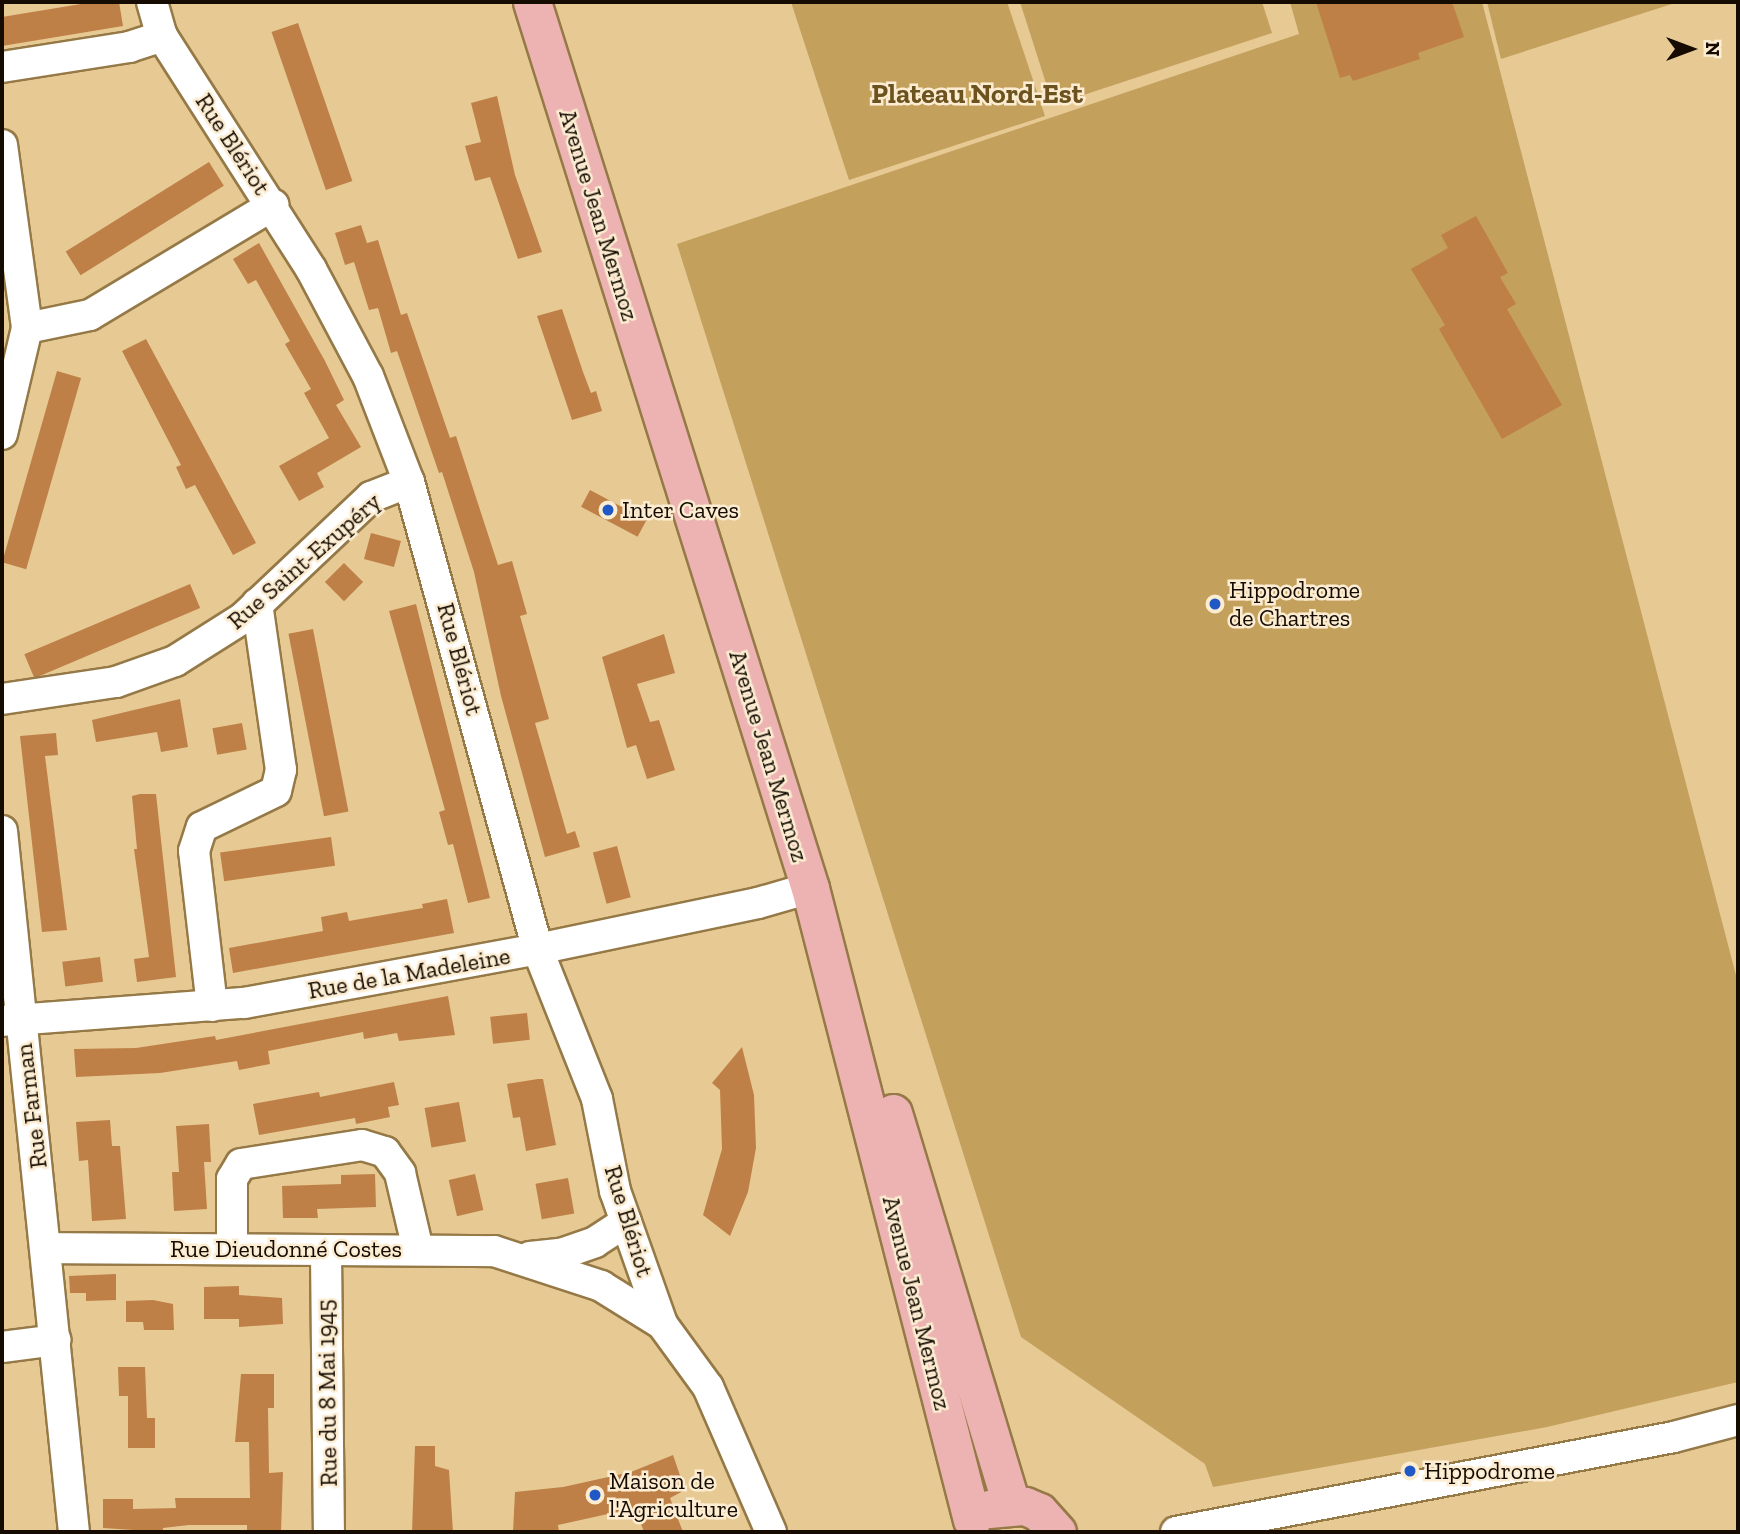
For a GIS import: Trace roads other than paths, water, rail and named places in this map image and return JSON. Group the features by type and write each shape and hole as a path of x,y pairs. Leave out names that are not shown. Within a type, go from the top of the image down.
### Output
{"main road":[{"name":"Avenue Jean Mermoz","path":"532,2 810,888 968,1526 996,1506 1011,1504 556,2"},
{"path":"1011,1504 1039,1512 1057,1532"}],"street":[{"name":"Rue Blériot","path":"152,2 162,36 273,205 368,376 409,482 537,948 597,1099 615,1191 663,1324"},
{"path":"2,67 129,47 162,36"},
{"path":"2,145 27,328 9,366 2,434"},
{"path":"27,328 90,315 273,205"},
{"name":"Rue Saint-Exupéry","path":"2,699 116,682 175,661 243,618 371,497 409,482"},
{"path":"212,1006 194,851 202,827 276,791 281,770 257,604"},
{"name":"Rue Farman","path":"2,831 11,1019 48,1248 74,1532"},
{"name":"Rue de la Madeleine","path":"11,1019 212,1006 537,948 758,903 810,888"},
{"path":"232,1249 232,1179 241,1164 362,1145 385,1152 400,1173 418,1250"},
{"name":"Rue Dieudonné Costes","path":"523,1258 573,1250 595,1242 626,1222"},
{"name":"Rue Dieudonné Costes","path":"48,1248 232,1249 326,1253 494,1251 523,1258 601,1286 663,1324 708,1387 771,1532"},
{"name":"Rue du 8 Mai 1945","path":"326,1253 329,1532"},
{"path":"601,1286 638,1256"},
{"path":"2,1347 56,1340"},
{"path":"1175,1532 1674,1437 1738,1420"}],"place":[{"name":"Inter Caves","path":"608,510"},
{"name":"Hippodrome de Chartres","path":"1215,604"},
{"name":"Hippodrome","path":"1410,1471"},
{"name":"Maison de l'Agriculture","path":"595,1495"}],"district":[{"name":"Plateau Nord-Est","path":"977,94"}]}
